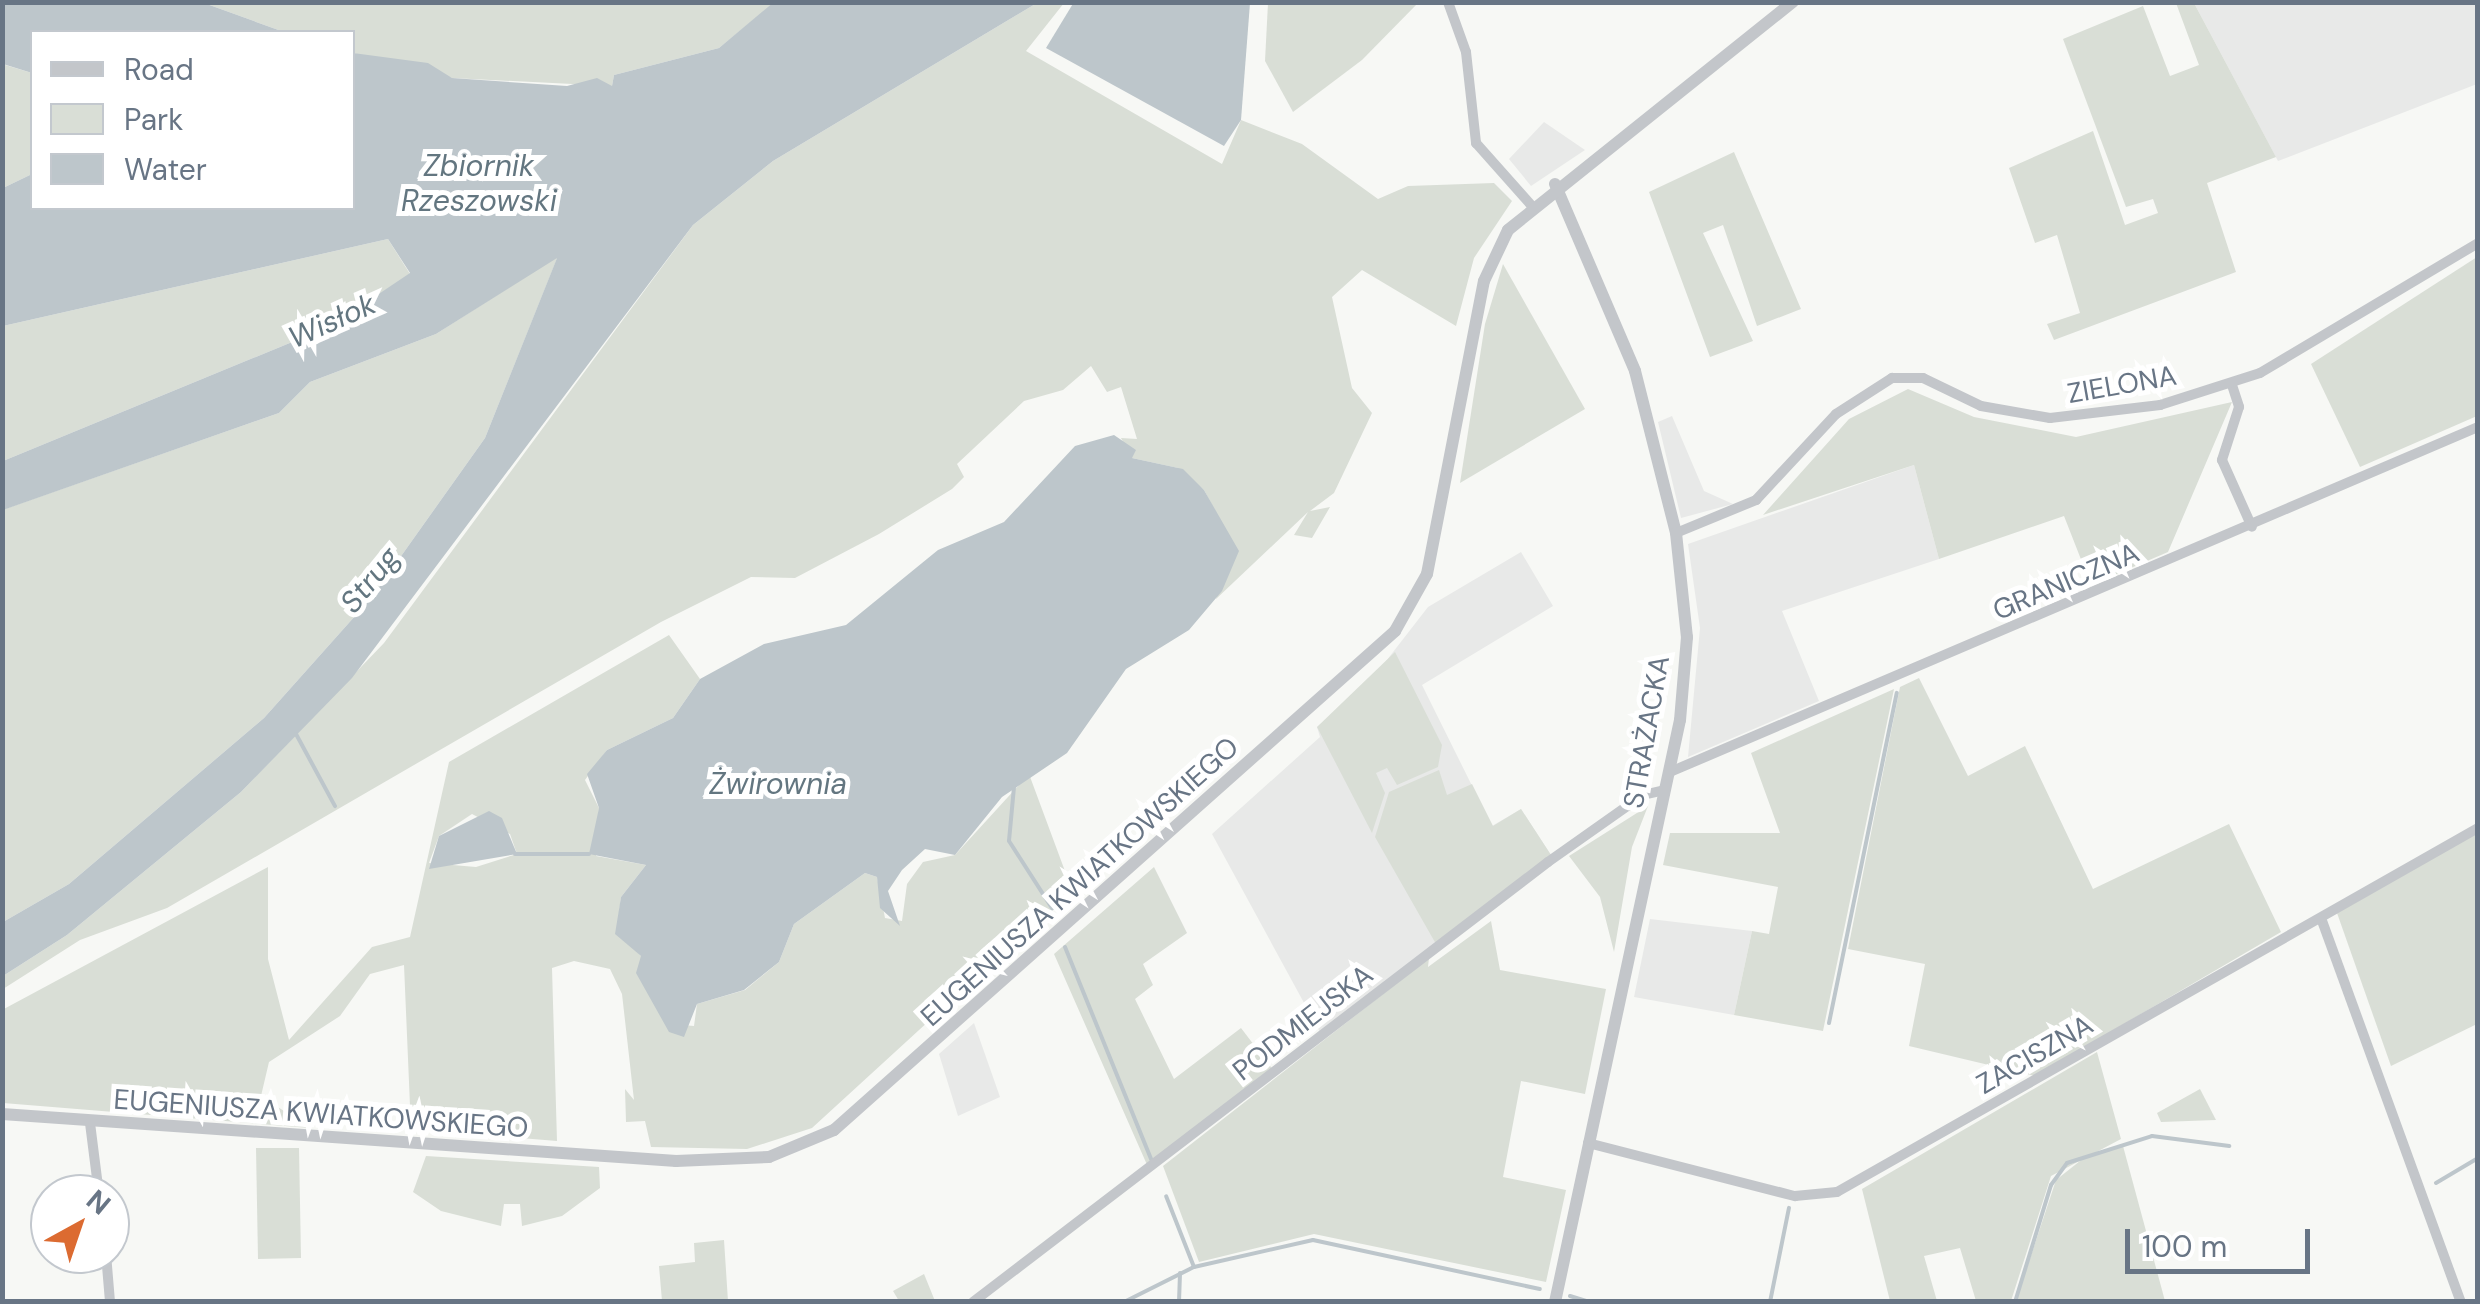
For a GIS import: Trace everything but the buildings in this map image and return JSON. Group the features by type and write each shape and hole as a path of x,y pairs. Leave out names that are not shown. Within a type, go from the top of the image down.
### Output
{"street":[{"path":"1448,2 1466,52 1476,142 1531,204"},
{"name":"EUGENIUSZA KWIATKOWSKIEGO","path":"2,1114 676,1161 769,1158 834,1130 1395,630 1427,574 1489,266 1531,204 1793,2"},
{"name":"STRAŻACKA","path":"1555,184 1625,336 1676,532 1687,651 1670,772 1555,1302"},
{"name":"ZIELONA","path":"1676,532 1756,500 1836,414 1892,378 2065,420 2232,385 2478,243"},
{"path":"2232,385 2239,408 2222,460 2252,526"},
{"name":"GRANICZNA","path":"1670,772 2478,427"},
{"name":"PODMIEJSKA","path":"973,1302 1548,862 1643,794 1664,790"},
{"name":"ZACISZNA","path":"1588,1144 1795,1196 1837,1192 2478,828"},
{"path":"2321,918 2461,1302"},
{"path":"90,1123 96,1174"},
{"path":"108,1274 110,1302"}],"shaded area":[{"path":"2194,3 2477,3 2477,84 2278,161"},
{"path":"1544,122 1585,150 1531,186 1509,159"},
{"path":"1672,416 1704,491 1733,504 1681,518 1658,422"},
{"path":"1914,465 1939,559 1782,611 1819,701 1688,757 1700,628 1688,544"},
{"path":"1521,552 1553,606 1422,685 1492,826 1521,809 1551,855 1321,1034 1212,834 1320,737 1317,727 1369,683 1428,607"},
{"path":"1650,919 1752,931 1734,1015 1634,997"},
{"path":"974,1023 1000,1097 958,1116 939,1054"}],"green space":[{"path":"204,3 774,3 719,48 614,75 612,86 452,78 355,54 355,30 278,30"},
{"path":"1037,3 1064,3 1026,51 1222,164 1241,120 1302,144 1378,199 1408,186 1494,183 1512,201 1474,258 1456,326 1362,270 1332,297 1352,388 1372,413 1334,493 1310,511 1330,507 1312,538 1294,535 1308,512 1216,599 1230,538 1204,490 1178,468 1132,458 1121,438 1137,439 1121,387 1107,392 1091,366 1063,390 1024,401 957,464 964,477 952,489 879,534 795,578 751,577 661,622 167,908 80,940 3,989 3,976 67,935 241,792 384,643 693,225 773,161"},
{"path":"1268,3 1418,3 1362,60 1293,112 1265,61"},
{"path":"2176,3 2194,3 2276,157 2207,183 2236,272 2054,340 2047,324 2080,313 2057,235 2035,243 2009,168 2093,131 2125,225 2158,213 2153,199 2126,207 2063,39 2143,6 2170,76 2199,65"},
{"path":"2,64 30,72 30,175 3,188"},
{"path":"1734,152 1801,309 1757,326 1723,225 1703,233 1753,341 1710,357 1649,192"},
{"path":"388,239 410,274 331,326 3,461 3,326"},
{"path":"558,256 485,438 372,597 264,718 69,884 3,922 2,510 279,413 310,382 436,334"},
{"path":"2477,257 2477,416 2360,467 2311,364"},
{"path":"1503,264 1585,409 1460,483 1485,324"},
{"path":"1908,389 1974,417 2076,437 2232,402 2168,552 2091,585 2064,516 1939,559 1914,465 1763,515 1849,419"},
{"path":"669,635 700,679 673,718 607,750 585,780 599,808 596,856 646,865 621,897 617,929 641,956 670,1024 694,1026 697,1004 745,990 779,962 794,924 865,873 877,877 885,918 902,921 907,884 923,862 955,855 1029,774 1072,890 812,1128 747,1149 651,1147 645,1121 626,1122 625,1089 634,1100 622,994 610,969 574,961 552,968 557,1141 411,1129 404,965 370,974 340,1016 269,1062 261,1096 310,1128 3,1103 2,1010 268,867 268,959 289,1040 372,947 410,937 449,762","holes":["472,814 510,834 517,854 476,867 429,863 439,836"]},
{"path":"1395,652 1442,745 1438,767 1397,785 1387,768 1376,773 1385,793 1372,833 1317,727"},
{"path":"1919,678 1968,776 2025,746 2093,889 2229,824 2281,932 2035,1076 1909,1046 1925,964 1848,949 1900,687"},
{"path":"1894,689 1823,1031 1734,1015 1752,931 1769,934 1778,887 1663,865 1670,833 1780,833 1751,753"},
{"path":"1439,770 1447,795 1472,784 1493,826 1521,809 1551,855 1436,944 1375,837 1389,792"},
{"path":"1648,806 1632,847 1614,952 1600,897 1569,856"},
{"path":"2477,833 2477,1024 2391,1066 2337,913"},
{"path":"1154,867 1187,933 1143,964 1153,985 1135,999 1174,1079 1241,1028 1274,1071 1148,1167 1054,954"},
{"path":"1491,921 1500,970 1606,989 1585,1094 1521,1081 1503,1177 1566,1190 1546,1282 1314,1234 1199,1262 1163,1166 1429,958 1428,967"},
{"path":"2097,1052 2121,1139 2051,1176 2011,1301 1976,1301 1960,1248 1924,1256 1937,1301 1890,1301 1862,1189"},
{"path":"2200,1089 2216,1120 2161,1122 2157,1113"},
{"path":"2123,1146 2165,1301 2016,1301 2056,1180 2085,1157"},
{"path":"256,1148 299,1148 301,1258 258,1259"},
{"path":"426,1156 599,1167 600,1188 562,1216 522,1226 520,1204 504,1204 501,1226 441,1211 413,1192"},
{"path":"724,1240 728,1301 662,1301 659,1266 695,1262 694,1243"},
{"path":"924,1274 935,1301 899,1301 893,1291"}],"water":[{"name":"Zbiornik Rzeszowski","path":"774,2 1037,3 773,161 693,225 352,678 241,792 67,935 3,976 3,922 69,884 264,718 372,597 485,438 557,258 436,334 310,382 279,413 3,510 3,461 331,326 410,273 388,239 3,326 3,188 30,175 30,210 355,210 355,53 428,63 452,78 567,86 597,78 612,86 614,75 719,48"},
{"path":"1074,2 1250,3 1241,120 1224,146 1046,48"},
{"path":"2,3 204,3 278,30 30,30 30,72 3,64"},
{"name":"Żwirownia","path":"1114,435 1136,450 1132,458 1183,469 1204,490 1239,551 1222,591 1189,630 1126,669 1067,753 1002,797 955,855 925,849 902,870 888,891 900,926 880,908 877,877 865,873 794,924 779,962 744,990 697,1004 684,1037 669,1032 636,973 641,956 615,934 621,897 646,865 589,854 599,808 587,774 607,750 673,718 700,679 764,644 846,625 938,550 1004,522 1075,446"},
{"path":"489,811 502,818 517,854 429,869 439,836"}],"waterway":[{"path":"1829,1023 1897,693"},
{"path":"296,734 335,806"},
{"path":"1014,787 1009,841 1052,908"},
{"path":"515,854 589,854"},
{"path":"1065,947 1151,1159"},
{"path":"2015,1302 2051,1185 2067,1163 2152,1136 2229,1146"},
{"path":"2436,1183 2478,1158"},
{"path":"1124,1302 1194,1267 1166,1196"},
{"path":"1770,1302 1789,1208"},
{"path":"1194,1267 1313,1240 1540,1289"},
{"path":"1179,1302 1180,1273"},
{"path":"1570,1296 1590,1302"}],"water label":[{"name":"Wisłok","path":"332,321"},
{"name":"Strug","path":"370,580"}]}
